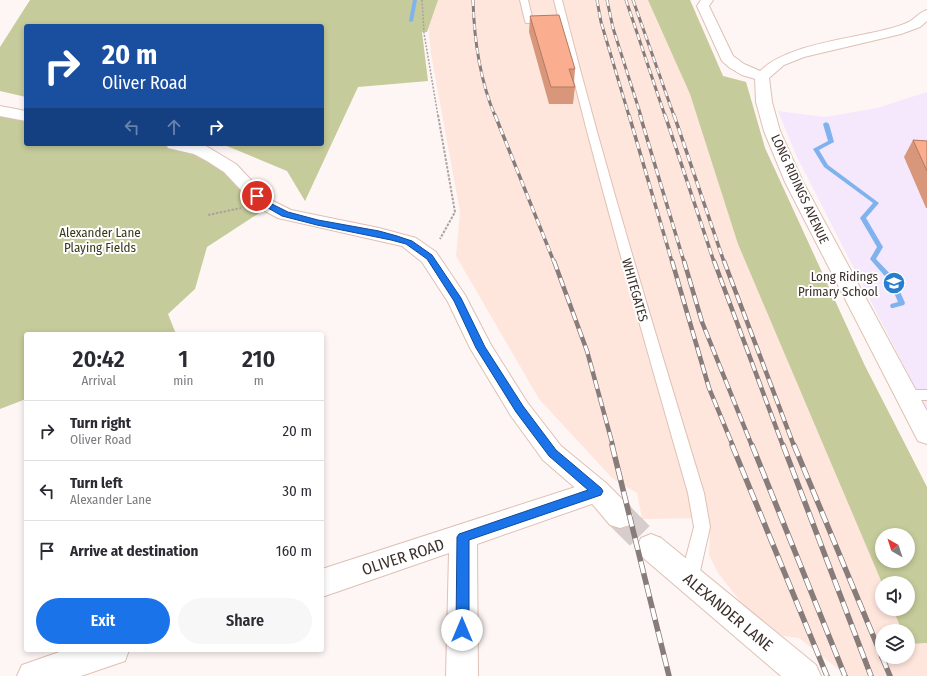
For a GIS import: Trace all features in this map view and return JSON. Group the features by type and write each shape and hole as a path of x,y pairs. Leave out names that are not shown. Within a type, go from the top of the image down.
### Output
{"street":[{"path":"707,0 703,6 726,58 733,65 742,70 762,77 779,62 800,54 896,31 915,24 927,14"},
{"name":"LONG RIDINGS AVENUE","path":"762,77 764,102 772,131 794,182 927,434"},
{"path":"0,111 24,116"},
{"path":"183,146 200,150 230,168 263,203 285,214 409,242 430,257 458,300 481,348 519,409 552,453 597,491 620,516"},
{"name":"OLIVER ROAD","path":"324,582 597,491"},
{"path":"462,676 463,537"},
{"name":"ALEXANDER LANE","path":"651,547 805,676"},
{"path":"34,676 108,652"}],"lane":[{"path":"524,0 528,21"},
{"name":"WHITEGATES","path":"558,0 579,85 630,272 696,493 702,527 689,580"},
{"path":"907,395 927,395"}],"path":[{"path":"422,0 424,33 455,212 430,257"},
{"path":"208,215 263,203"}],"shaded area":[{"path":"426,0 690,0 723,76 746,82 765,148 865,366 927,487 927,676 847,676 799,638 768,634 718,573 709,555 710,531 708,518 642,519 637,493 612,478 539,399 456,256 460,212 431,54"},
{"name":"Long Ridings Primary School","path":"927,92 927,411 796,155 778,111 825,117 877,108"}],"green space":[{"path":"30,0 438,0 427,32 422,32 428,81 358,87 305,201 287,171 227,146 324,146 324,24 24,24 24,97 0,91 0,47"},
{"path":"648,0 690,0 723,76 746,82 765,148 865,366 927,487 927,643 915,644 915,624 899,624 896,616 915,616 915,576 879,576 876,568 915,568 915,528 875,528 875,567 738,244 690,94"},
{"name":"Alexander Lane Playing Fields","path":"0,111 24,116 24,146 183,146 200,150 270,206 207,247 195,289 168,314 175,332 24,332 24,400 0,409"}],"building":[{"path":"559,15 575,69 569,69 575,87 551,87 530,16"},
{"path":"913,140 927,141 927,171"}],"waterway":[{"path":"411,21 415,0"},
{"path":"826,124 831,142 816,149 826,166 876,203 863,218 880,247 873,259 892,280 902,303 893,306"}],"tunnel":[{"path":"620,516 651,547"}],"railway":[{"path":"473,0 476,44 485,88 495,116"},
{"path":"597,0 601,22 629,116"},
{"path":"607,0 613,28 641,116"},
{"path":"626,0 665,116"},
{"path":"633,0 674,116"},
{"path":"495,115 554,262"},
{"path":"629,115 672,262"},
{"path":"640,115 684,262"},
{"path":"665,115 714,262"},
{"path":"674,115 724,262"},
{"path":"554,261 587,351 613,446"},
{"path":"672,261 709,388 733,446"},
{"path":"684,261 702,322 752,446"},
{"path":"714,261 783,446"},
{"path":"724,261 794,446"},
{"path":"612,445 669,676"},
{"path":"732,445 827,676"},
{"path":"752,445 845,676"},
{"path":"783,445 871,676"},
{"path":"794,445 890,676"}],"place":[{"name":"Long Ridings Primary School","path":"894,283"}],"route":[{"path":"257,196 263,203 285,214 409,242 430,257 458,300 481,348 519,409 552,453 597,491 463,537 462,630"}]}
